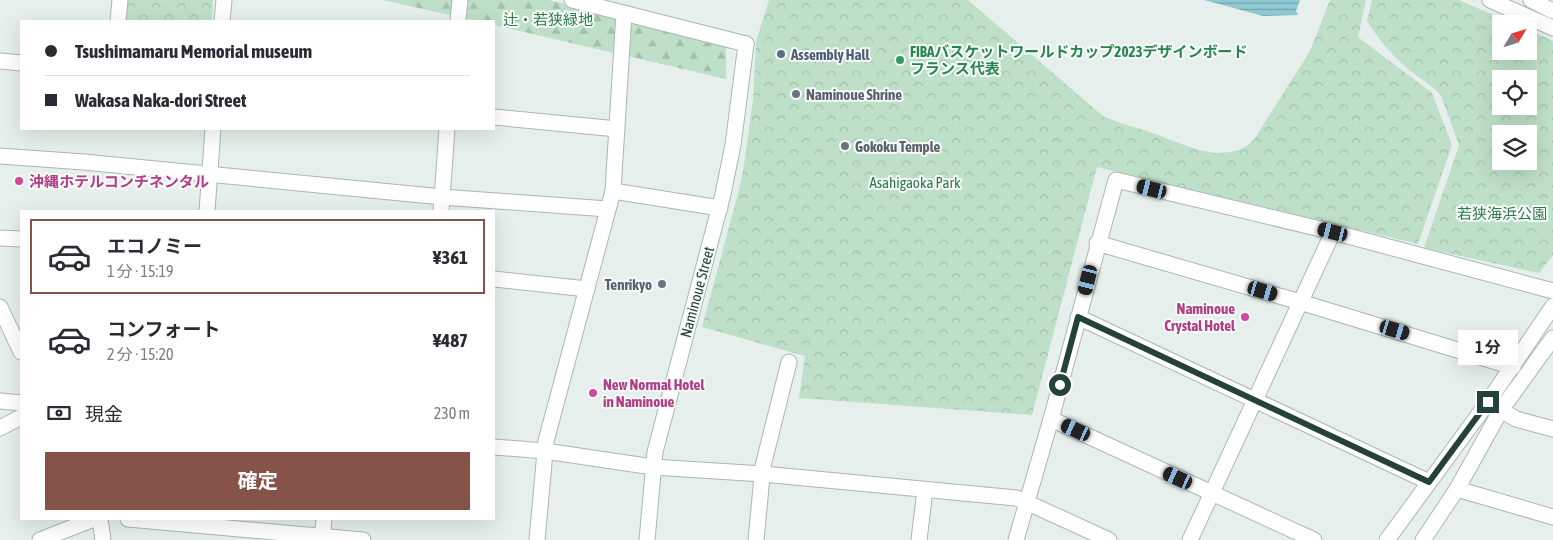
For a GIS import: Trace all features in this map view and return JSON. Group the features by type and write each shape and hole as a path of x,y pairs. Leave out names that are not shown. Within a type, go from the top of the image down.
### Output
{"street":[{"path":"118,20 120,0"},
{"path":"222,20 224,0"},
{"path":"458,20 460,0"},
{"path":"537,540 546,441 613,191 624,13 572,0"},
{"path":"1490,0 1553,28"},
{"path":"1531,0 1553,11"},
{"name":"Naminoue Street","path":"624,13 746,44 733,145 720,208 658,441 653,467 647,540"},
{"path":"0,60 20,63"},
{"path":"495,117 617,129"},
{"path":"206,210 213,130"},
{"path":"441,204 447,130"},
{"path":"0,156 84,162 210,175 441,204 608,209"},
{"path":"1016,540 1116,180 1333,232 1553,291"},
{"path":"613,191 720,208"},
{"path":"1190,540 1333,232"},
{"path":"0,238 20,239"},
{"path":"1097,244 1513,366"},
{"path":"495,279 587,289"},
{"path":"1387,540 1488,402 1553,306"},
{"path":"0,307 9,322 20,350"},
{"path":"1078,317 1429,482"},
{"path":"1422,540 1458,489 1502,410 1553,338"},
{"path":"756,540 763,466 789,362"},
{"path":"0,401 20,403"},
{"path":"1488,402 1516,419 1553,429"},
{"path":"0,428 20,418"},
{"path":"1051,419 1314,540"},
{"path":"495,447 653,467 763,474 1016,498 1109,540"},
{"path":"1458,489 1553,517"},
{"path":"919,540 925,490"},
{"path":"40,540 91,520"},
{"path":"100,520 103,540"},
{"path":"138,520 322,538 363,540"},
{"path":"322,538 324,520"}],"green space":[{"path":"126,0 213,0 212,20 123,20"},
{"name":"辻・若狭緑地","path":"383,0 549,0 726,47 726,79 495,25 495,20 473,20"},
{"name":"Asahigaoka Park","path":"769,0 968,0 1103,116 1191,147 1217,153 1238,150 1255,138 1310,51 1330,0 1366,0 1358,37 1432,93 1452,145 1418,244 1097,167 1032,415 799,398 805,356 702,327 739,190 753,100 756,42"},
{"name":"若狭海浜公園","path":"1372,0 1459,0 1493,15 1492,60 1538,60 1538,34 1553,41 1553,255 1539,273 1424,248 1459,145 1441,96 1396,58 1367,21"}],"water":[{"path":"1204,0 1300,0 1296,11 1298,15 1263,16"}],"place":[{"name":"Assembly Hall","path":"781,54"},
{"name":"FIBAバスケットワールドカップ2023デザインボード フランス代表","path":"900,60"},
{"name":"Naminoue Shrine","path":"796,94"},
{"name":"Gokoku Temple","path":"845,146"},
{"name":"沖縄ホテルコンチネンタル","path":"19,181"},
{"name":"Tenrikyo","path":"662,284"},
{"name":"Naminoue Crystal Hotel","path":"1245,317"},
{"name":"New Normal Hotel in Naminoue","path":"593,393"}],"route":[{"path":"1060,385 1078,317 1429,482 1488,402"}]}
